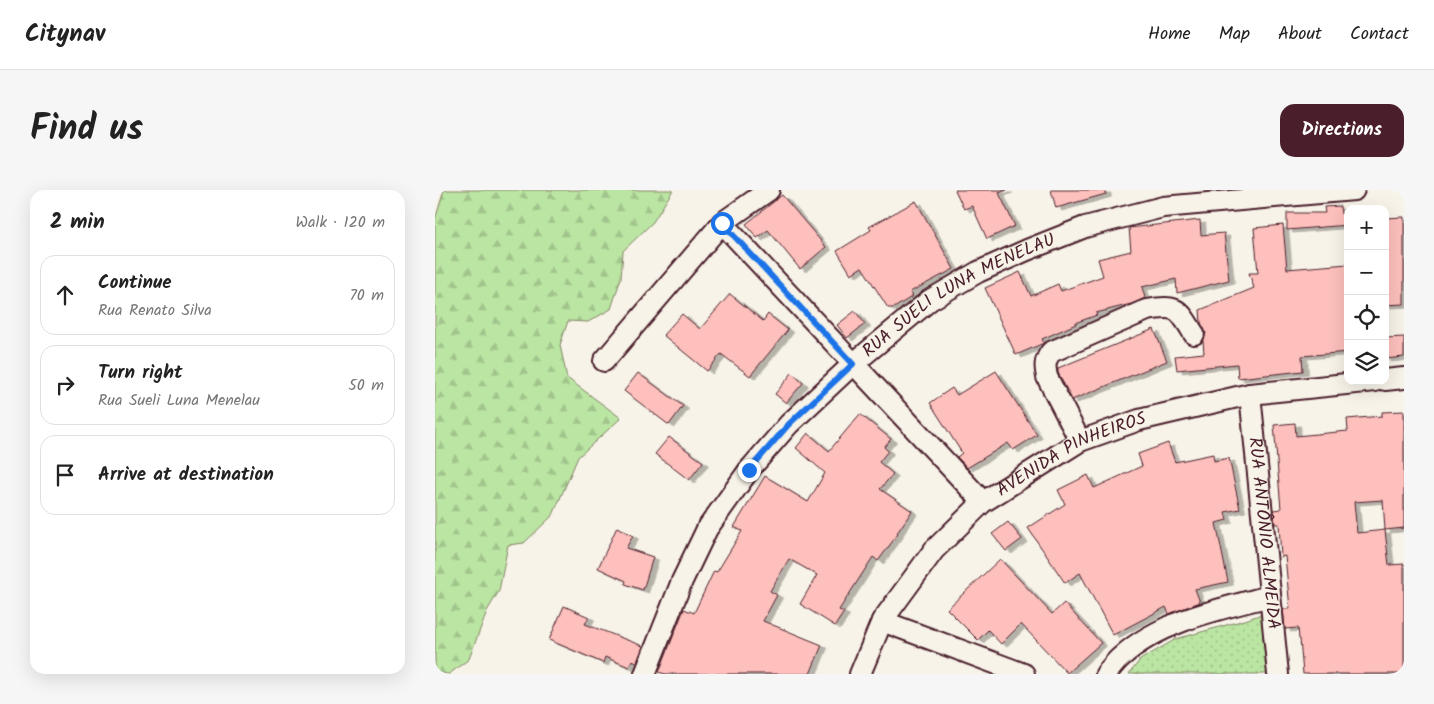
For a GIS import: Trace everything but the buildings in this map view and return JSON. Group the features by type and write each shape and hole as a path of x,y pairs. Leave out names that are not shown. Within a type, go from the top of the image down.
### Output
{"street":[{"path":"604,361 722,223 769,190"},
{"name":"RUA SUELI LUNA MENELAU","path":"645,674 682,581 707,529 749,470 789,424 853,364 931,300 978,272 1085,227 1163,207 1354,190"},
{"path":"722,223 983,502"},
{"path":"1080,441 1047,377 1046,358 1051,352 1147,310 1160,308 1172,308 1180,312 1194,334"},
{"path":"1389,380 1404,378"},
{"name":"AVENIDA PINHEIROS","path":"860,674 882,621 934,550 983,502 1080,441 1139,420 1250,394 1344,384"},
{"name":"RUA ANTÔNIO ALMEIDA","path":"1250,394 1278,674"},
{"path":"1106,674 1121,657 1148,637 1189,618 1270,596"},
{"path":"882,621 1023,674"}],"green space":[{"path":"444,190 673,190 653,222 623,251 621,278 611,309 588,322 568,321 560,345 567,378 621,418 578,457 553,515 524,543 508,545 499,591 487,611 469,659 449,674 435,674 435,220"},
{"path":"1270,611 1275,674 1129,674 1140,660 1176,639"}],"route":[{"path":"722,223 853,364 789,424 749,470"}]}
